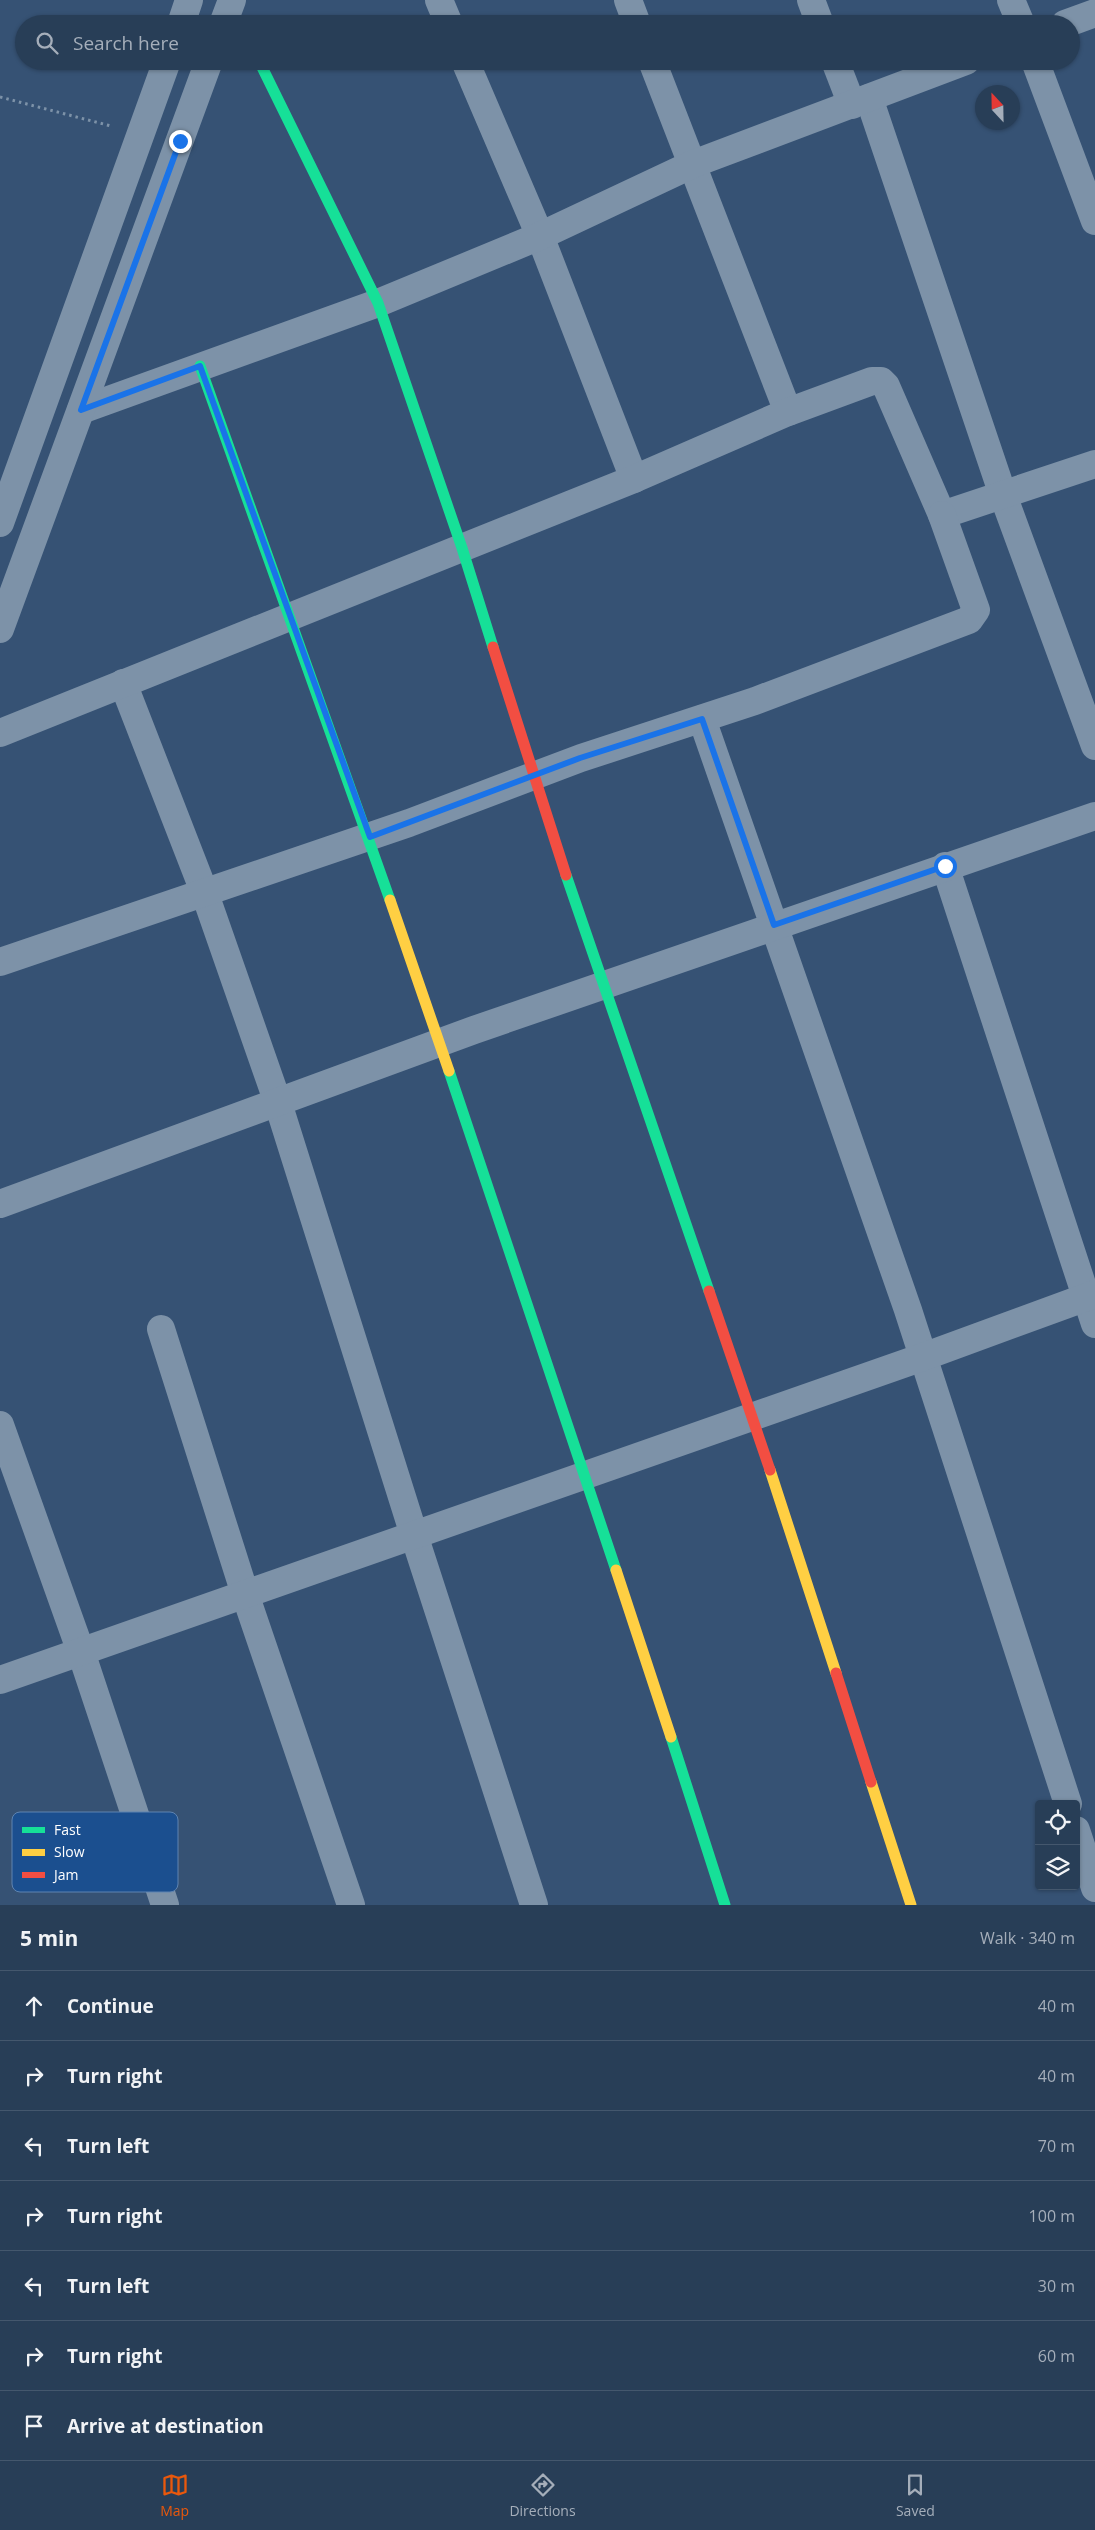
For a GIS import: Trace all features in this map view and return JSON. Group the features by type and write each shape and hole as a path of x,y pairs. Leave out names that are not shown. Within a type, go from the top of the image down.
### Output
{"street":[{"path":"184,15 189,0"},
{"path":"439,0 445,15"},
{"path":"628,0 634,15"},
{"path":"811,0 817,15"},
{"path":"1011,0 1017,15"},
{"path":"1080,19 1095,13"},
{"path":"0,523 164,70"},
{"path":"0,629 206,70"},
{"path":"264,70 365,273 378,303 462,548 533,776 603,986 753,1417 911,1905"},
{"path":"469,70 540,236 634,479"},
{"path":"656,70 788,412"},
{"path":"841,70 860,101 1095,746"},
{"path":"81,410 378,303 540,236 693,164 942,70"},
{"path":"1038,70 1095,221"},
{"path":"200,366 292,616 370,837 438,1044 586,1475 725,1905"},
{"path":"0,733 634,479 788,412 872,381 881,381 886,386 942,515 976,610 969,620 702,719 533,776 370,837 0,962"},
{"path":"942,515 1095,464"},
{"path":"123,683 204,894 278,1102 414,1535 534,1905"},
{"path":"702,719 923,1357 1067,1800"},
{"path":"0,1204 438,1044 774,925 1095,816"},
{"path":"945,866 1090,1296 1095,1324"},
{"path":"0,1680 753,1417 1090,1296"},
{"path":"161,1329 245,1594 351,1905"},
{"path":"0,1425 81,1652 134,1812"},
{"path":"1080,1842 1095,1888"},
{"path":"161,1892 165,1905"}],"path":[{"path":"0,97 141,134"}],"traffic: fast":[{"path":"263,70 378,303 462,548 493,647"},
{"path":"200,366 390,900"},
{"path":"566,875 709,1291"},
{"path":"449,1071 616,1570"},
{"path":"671,1737 725,1905"}],"traffic: slow":[{"path":"390,900 449,1071"},
{"path":"770,1470 836,1673"},
{"path":"616,1570 671,1737"},
{"path":"871,1782 911,1905"}],"traffic: jam":[{"path":"493,647 566,875"},
{"path":"709,1291 770,1470"},
{"path":"836,1673 871,1782"}],"route":[{"path":"180,141 81,410 200,366 292,616 370,837 580,758 702,719 774,925 945,866"}]}
